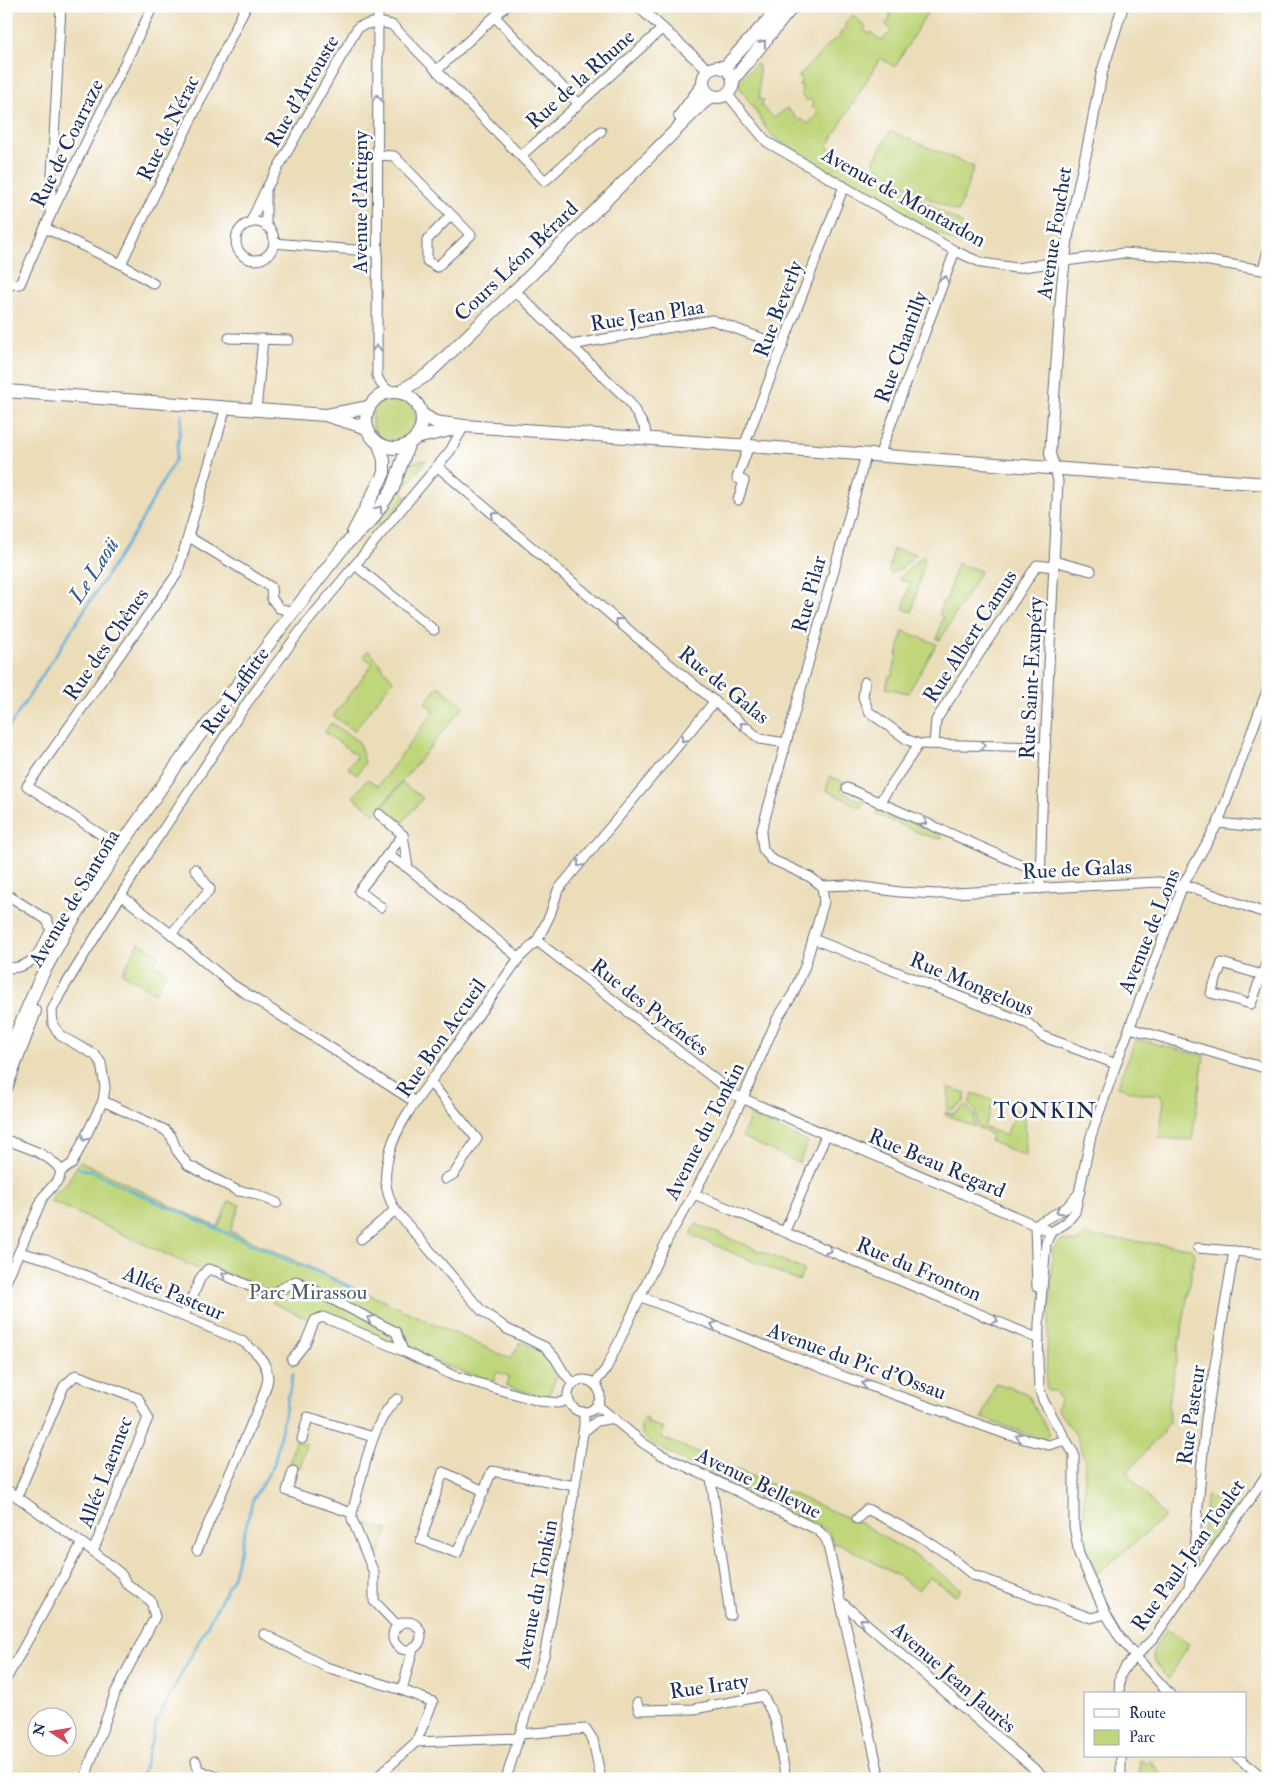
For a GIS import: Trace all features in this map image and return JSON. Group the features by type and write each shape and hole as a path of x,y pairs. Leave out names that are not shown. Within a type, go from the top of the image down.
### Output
{"main road":[{"path":"724,68 781,6"},
{"path":"733,80 724,68 716,67 708,70 704,77 703,85 708,94 713,96 718,97 727,94 731,90 733,80 793,6"},
{"name":"Cours Léon Bérard","path":"632,173 703,85"},
{"name":"Cours Léon Bérard","path":"394,392 427,376 704,102 713,96"},
{"path":"412,441 421,430 423,422 421,389 427,376"},
{"path":"6,391 324,415 367,428"},
{"path":"464,426 393,448 379,444 372,437 367,428 367,414 374,400 381,395 394,392 407,395 414,400 421,410 435,422 464,426 1268,484"},
{"path":"324,415 369,407"},
{"name":"Avenue de Santoña","path":"6,1057 41,977 67,929 120,846 179,762 293,612 346,544 371,521 393,488 412,441"},
{"name":"Avenue de Santoña","path":"346,544 384,473 384,460 379,444"},
{"name":"Avenue de Santoña","path":"6,1088 51,973 73,932 179,762"}],"street":[{"path":"50,216 61,6"},
{"name":"Rue de Coarraze","path":"6,285 20,284 50,216 153,6"},
{"name":"Rue de Nérac","path":"120,264 246,6"},
{"name":"Avenue d'Attigny","path":"378,6 376,21 378,252 376,376 381,384 394,392"},
{"path":"437,70 506,6"},
{"path":"638,6 708,70"},
{"name":"Avenue Fouchet","path":"1055,469 1050,454 1062,284 1068,235 1102,72 1123,6"},
{"path":"1247,6 1268,8"},
{"path":"494,16 578,103"},
{"path":"376,21 392,25 545,181 600,130"},
{"name":"Rue d'Artouste","path":"266,189 266,226 273,236 274,243 268,254 257,260 251,260 240,254 236,242 239,230 250,223 266,189 358,27 376,21"},
{"name":"Rue de la Rhune","path":"521,156 663,28"},
{"name":"Avenue de Montardon","path":"727,94 768,142 955,251 982,263 1016,268 1123,253 1186,257 1265,270"},
{"path":"377,155 394,156 471,235 437,267 427,261 427,240 451,215"},
{"name":"Rue Beverly","path":"738,500 744,481 737,478 747,446 844,186"},
{"path":"250,223 255,222 266,226"},
{"path":"45,228 120,264 154,284"},
{"path":"274,243 378,252"},
{"path":"1265,270 1268,250"},
{"name":"Rue Chantilly","path":"879,456 955,251"},
{"path":"514,292 629,401 645,428 646,438"},
{"name":"Rue Jean Plaa","path":"571,345 712,320 783,346"},
{"path":"229,338 289,340"},
{"path":"256,410 263,339"},
{"name":"Rue des Chênes","path":"120,846 27,786 177,574 226,407"},
{"name":"Rue Laffitte","path":"103,1101 105,1087 101,1063 95,1055 61,1036 53,1025 52,1010 60,994 143,860 247,703 293,640 450,451 464,426"},
{"name":"Rue Pilar","path":"786,743 866,454"},
{"name":"Rue de Galas","path":"437,466 639,639 760,739 786,743 761,833 762,849 771,859 810,877 822,886 848,885 900,892 937,894 1158,882 1194,888 1268,914"},
{"name":"Rue Saint-Exupéry","path":"1040,889 1058,481 1055,469"},
{"path":"189,537 271,587 272,599 278,608 293,612"},
{"path":"355,564 434,630"},
{"path":"1054,564 1091,571"},
{"name":"Rue Albert Camus","path":"934,744 936,720 1037,565 1054,564"},
{"path":"865,682 862,697 869,712 908,740 919,744 1046,747"},
{"name":"Avenue de Lons","path":"1051,1232 1066,1224 1075,1212 1081,1192 1091,1136 1116,1064 1183,885 1218,823 1268,688"},
{"name":"Rue Bon Accueil","path":"574,1384 555,1358 544,1347 507,1329 481,1310 395,1210 387,1196 385,1177 390,1151 398,1132 416,1102 519,958 536,941 550,915 558,890 715,701"},
{"path":"879,803 919,744"},
{"path":"847,788 1040,873"},
{"path":"379,814 403,834 408,868"},
{"path":"1218,823 1268,828"},
{"path":"382,908 359,891 403,834"},
{"path":"387,855 408,868 519,958"},
{"path":"171,934 210,889 195,869"},
{"name":"Avenue du Tonkin","path":"594,1384 606,1369 668,1238 694,1194 743,1098 777,1019 793,994 805,966 824,902 822,886"},
{"path":"6,894 47,920 51,930 38,955 28,965 6,968"},
{"path":"122,896 230,983 416,1102"},
{"name":"Rue Mongelous","path":"813,939 1029,1024 1042,1036 1116,1064"},
{"name":"Rue des Pyrénées","path":"536,941 735,1095 826,1134"},
{"path":"1262,975 1222,963 1211,993 1251,1004 1262,975 1268,958"},
{"path":"1130,1028 1268,1069"},
{"path":"430,1082 477,1140 454,1174 445,1179"},
{"path":"6,1282 43,1197 59,1179 61,1171 72,1164 103,1101 165,1130 171,1136 177,1151 188,1165 238,1192 253,1193 277,1202"},
{"path":"784,1231 826,1134"},
{"name":"Rue Beau Regard","path":"826,1134 1051,1232"},
{"path":"6,1140 48,1158 56,1163 61,1171"},
{"path":"1081,1192 1066,1208 1035,1225 1039,1324 1039,1387 1043,1400 1074,1454 1074,1526 1080,1554 1106,1614 1123,1642 1168,1692"},
{"name":"Rue du Fronton","path":"694,1194 1039,1339"},
{"path":"361,1238 395,1210"},
{"path":"1039,1324 1046,1243 1051,1232"},
{"path":"1198,1248 1268,1254"},
{"name":"Rue Pasteur","path":"1189,1586 1206,1420 1234,1251"},
{"name":"Allée Pasteur","path":"19,1252 46,1259 242,1341 255,1350 264,1361 268,1379 262,1398 197,1550"},
{"path":"184,1316 201,1277 208,1269 269,1295 296,1281 396,1332 403,1351"},
{"name":"Avenue du Pic d'Ossau","path":"640,1296 845,1377 1009,1435 1050,1445 1066,1440"},
{"path":"292,1360 305,1344 315,1320 323,1317 403,1351 454,1376 539,1401 558,1403 568,1400"},
{"name":"Allée Laennec","path":"17,1497 64,1386 76,1375 138,1398 148,1418 93,1551"},
{"path":"582,1381 594,1384 599,1392 597,1405 590,1411 584,1412 574,1409 568,1400 569,1391 574,1384 582,1381"},
{"path":"397,1399 390,1405 374,1437 352,1512 352,1519 374,1573 374,1601 398,1626"},
{"name":"Avenue Bellevue","path":"597,1405 643,1443 660,1454 816,1529 823,1535 827,1541 880,1779"},
{"name":"Avenue du Tonkin","path":"506,1779 545,1652 575,1486 584,1412"},
{"path":"302,1439 308,1417 374,1437"},
{"path":"583,1432 597,1421 614,1418"},
{"path":"484,1491 442,1472 421,1540 458,1553 484,1491 492,1471 575,1486"},
{"path":"293,1472 287,1492 352,1512"},
{"name":"Rue Paul-Jean Toulet","path":"1136,1656 1154,1638 1268,1473"},
{"path":"711,1479 730,1615"},
{"path":"6,1489 93,1551 122,1574 124,1580 151,1601 155,1617 116,1691 86,1779"},
{"path":"857,1519 867,1509 918,1535 947,1554 973,1575 1091,1618 1106,1614"},
{"path":"6,1679 82,1543"},
{"name":"Avenue Jean Jaurès","path":"840,1601 1046,1779"},
{"path":"402,1690 413,1649 421,1638 419,1629 412,1623 407,1622 398,1626 393,1638 397,1646 405,1650 413,1649"},
{"path":"264,1634 326,1667 402,1690 433,1702 416,1742 375,1779"},
{"path":"1119,1692 1120,1676 1136,1656"},
{"name":"Rue Iraty","path":"637,1703 639,1710 694,1710 763,1696 775,1719 786,1779"},
{"path":"416,1742 520,1736 586,1729 593,1740 601,1779"},
{"path":"1121,1758 1121,1779"},
{"path":"1239,1758 1265,1779"},
{"path":"196,1761 198,1770 203,1776 222,1779"}],"green space":[{"path":"889,6 931,6 895,67 880,58 827,147 963,224 956,243 829,172 776,139 768,131 739,86 740,80 756,64 759,66 759,99 764,100 761,105 774,118 787,108 799,121 801,119 808,124 818,113 812,107 813,103 810,99 808,101 801,95 802,86 799,86 799,84 801,84 801,77 798,77 834,39 836,40 840,36 839,34 846,27 844,25 853,15 866,27 864,30 869,34 871,32 881,41 892,31 886,24 890,19"},
{"path":"890,131 974,167 958,212 914,191 876,166 873,162"},
{"path":"390,398 398,398 410,404 416,420 410,436 398,442 390,442 378,436 372,424 372,416 378,404"},
{"path":"427,460 402,491 406,497 380,527 376,523 404,481 409,463"},
{"path":"893,549 916,554 902,568 891,573 889,572"},
{"path":"923,556 925,559 912,612 903,609 910,583 898,579"},
{"path":"957,563 981,571 940,640 937,639 943,616 939,614 943,601 946,601"},
{"path":"903,631 937,644 908,693 886,688 889,676 892,676"},
{"path":"368,650 393,680 354,731 333,716 373,664 363,656"},
{"path":"438,686 464,706 375,814 353,797 368,779 378,786 434,711 425,703"},
{"path":"331,723 359,742 365,763 357,775 348,768 357,756 325,732"},
{"path":"830,776 844,782 840,791 860,801 861,799 865,801 861,808 826,790"},
{"path":"402,783 423,798 402,823 382,807"},
{"path":"878,809 942,835 941,839 924,835 876,814"},
{"path":"139,943 159,955 153,964 167,972 155,993 122,973"},
{"path":"1136,1039 1204,1056 1192,1140 1159,1138 1164,1100 1160,1094 1141,1094 1117,1087"},
{"path":"948,1087 966,1093 964,1102 951,1110 946,1109 949,1099"},
{"path":"973,1093 994,1101 984,1127 1006,1136 1015,1114 1008,1111 1010,1107 1025,1112 1026,1156 990,1141 992,1135 977,1127 976,1112 969,1103"},
{"path":"966,1105 974,1115 974,1127 945,1114 945,1112 953,1114"},
{"path":"751,1116 808,1142 799,1163 742,1137"},
{"name":"Parc Mirassou","path":"80,1161 218,1227 229,1201 240,1205 230,1231 511,1359 520,1342 541,1351 557,1376 547,1398 506,1386 509,1376 497,1372 494,1382 472,1375 325,1315 312,1321 273,1303 269,1291 208,1266 203,1267 201,1270 198,1269 49,1200 68,1181"},
{"path":"696,1224 804,1270 799,1281 691,1235"},
{"path":"1083,1235 1191,1248 1195,1254 1169,1401 1169,1423 1163,1431 1164,1433 1127,1473 1165,1517 1097,1574 1085,1545 1082,1529 1085,1462 1076,1435 1057,1409 1060,1400 1055,1391 1048,1391 1046,1384 1053,1249 1061,1240 1078,1242"},
{"path":"996,1383 1026,1393 1050,1434 1044,1440 982,1418"},
{"path":"644,1418 648,1419 647,1423 664,1428 661,1437 860,1523 929,1564 961,1589 956,1595 929,1577 918,1590 900,1577 839,1543 834,1545 828,1531 824,1528 676,1457 656,1445 642,1434 641,1427"},
{"path":"295,1441 307,1445 300,1468 289,1465"},
{"path":"1207,1495 1232,1511 1210,1544 1206,1545 1203,1544 1201,1538"},
{"path":"360,1521 388,1530 379,1555 371,1546"},
{"path":"1167,1629 1189,1644 1169,1679 1157,1665 1153,1655 1157,1644"},
{"path":"1142,1759 1144,1764 1151,1761 1153,1766 1156,1765 1163,1779 1141,1779 1139,1760"}],"waterway":[{"name":"Le Laoü","path":"6,732 139,525 176,458 182,414"},
{"path":"78,1168 94,1172 294,1263"},
{"path":"297,1265 307,1267 357,1290"},
{"path":"141,1779 157,1720 233,1577 253,1499 274,1465 293,1374"}],"district":[{"name":"TONKIN","path":"1045,1110"}]}
